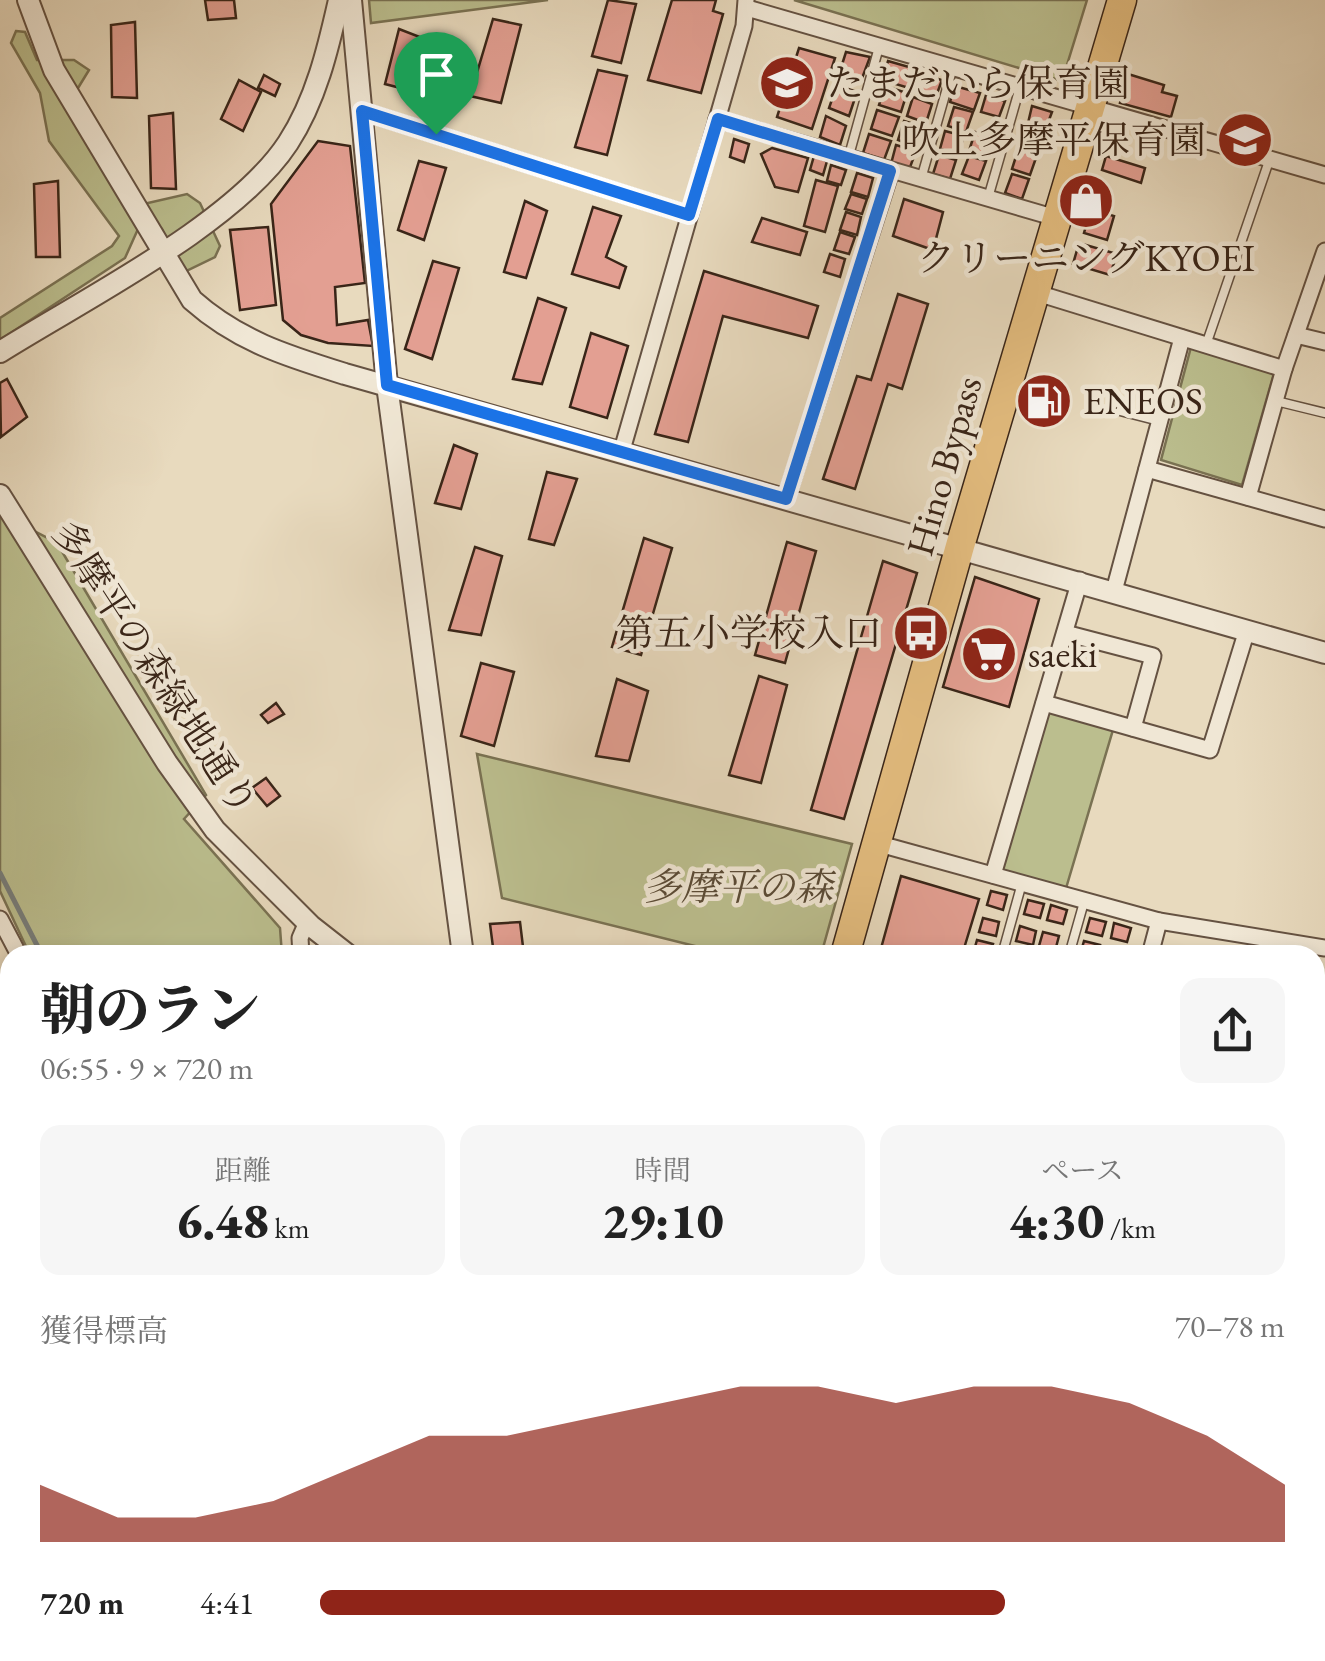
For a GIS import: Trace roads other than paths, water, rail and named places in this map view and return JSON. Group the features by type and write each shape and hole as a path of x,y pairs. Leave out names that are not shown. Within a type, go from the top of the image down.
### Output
{"highway":[{"name":"Hino Bypass","path":"848,945 1087,106 1122,0"}],"street":[{"path":"28,0 54,70 192,300 224,329 294,358 1325,653"},
{"path":"0,352 162,250 262,178 289,141 328,50 339,0"},
{"path":"351,0 387,385 462,945"},
{"path":"622,450 718,119 747,4 879,46 1325,174"},
{"path":"328,50 356,56"},
{"path":"362,111 689,215"},
{"path":"718,119 1056,218"},
{"path":"786,499 890,171"},
{"path":"1248,497 1284,369 1325,251"},
{"path":"1034,292 1284,369"},
{"path":"1296,335 1325,342"},
{"path":"1114,591 1182,338"},
{"path":"1147,469 1325,519"},
{"name":"多摩平の森緑地通り","path":"0,495 167,763 214,830 336,945"},
{"path":"993,875 1080,580"},
{"path":"1044,703 1210,750 1247,630"},
{"path":"1065,633 1153,656 1133,728"},
{"path":"876,843 1159,921 1274,945"},
{"path":"0,920 14,945"},
{"path":"1153,945 1159,921"},
{"path":"300,945 307,922"}],"lane":[{"path":"848,159 879,46"},
{"path":"922,178 953,67"},
{"path":"988,198 1020,86"},
{"path":"1206,345 1270,158"},
{"path":"1275,401 1325,413"},
{"path":"1120,411 1160,421"},
{"path":"1005,945 1022,883"},
{"path":"1072,945 1084,900"}],"waterway":[{"path":"0,873 37,945"}],"place":[{"name":"たまだいら保育園","path":"787,83"},
{"name":"吹上多摩平保育園","path":"1245,140"},
{"name":"クリーニングKYOEI","path":"1086,201"},
{"name":"ENEOS","path":"1044,401"},
{"name":"第五小学校入口","path":"921,633"},
{"name":"saeki","path":"989,654"}],"park label":[{"name":"多摩平の森","path":"738,887"}]}
